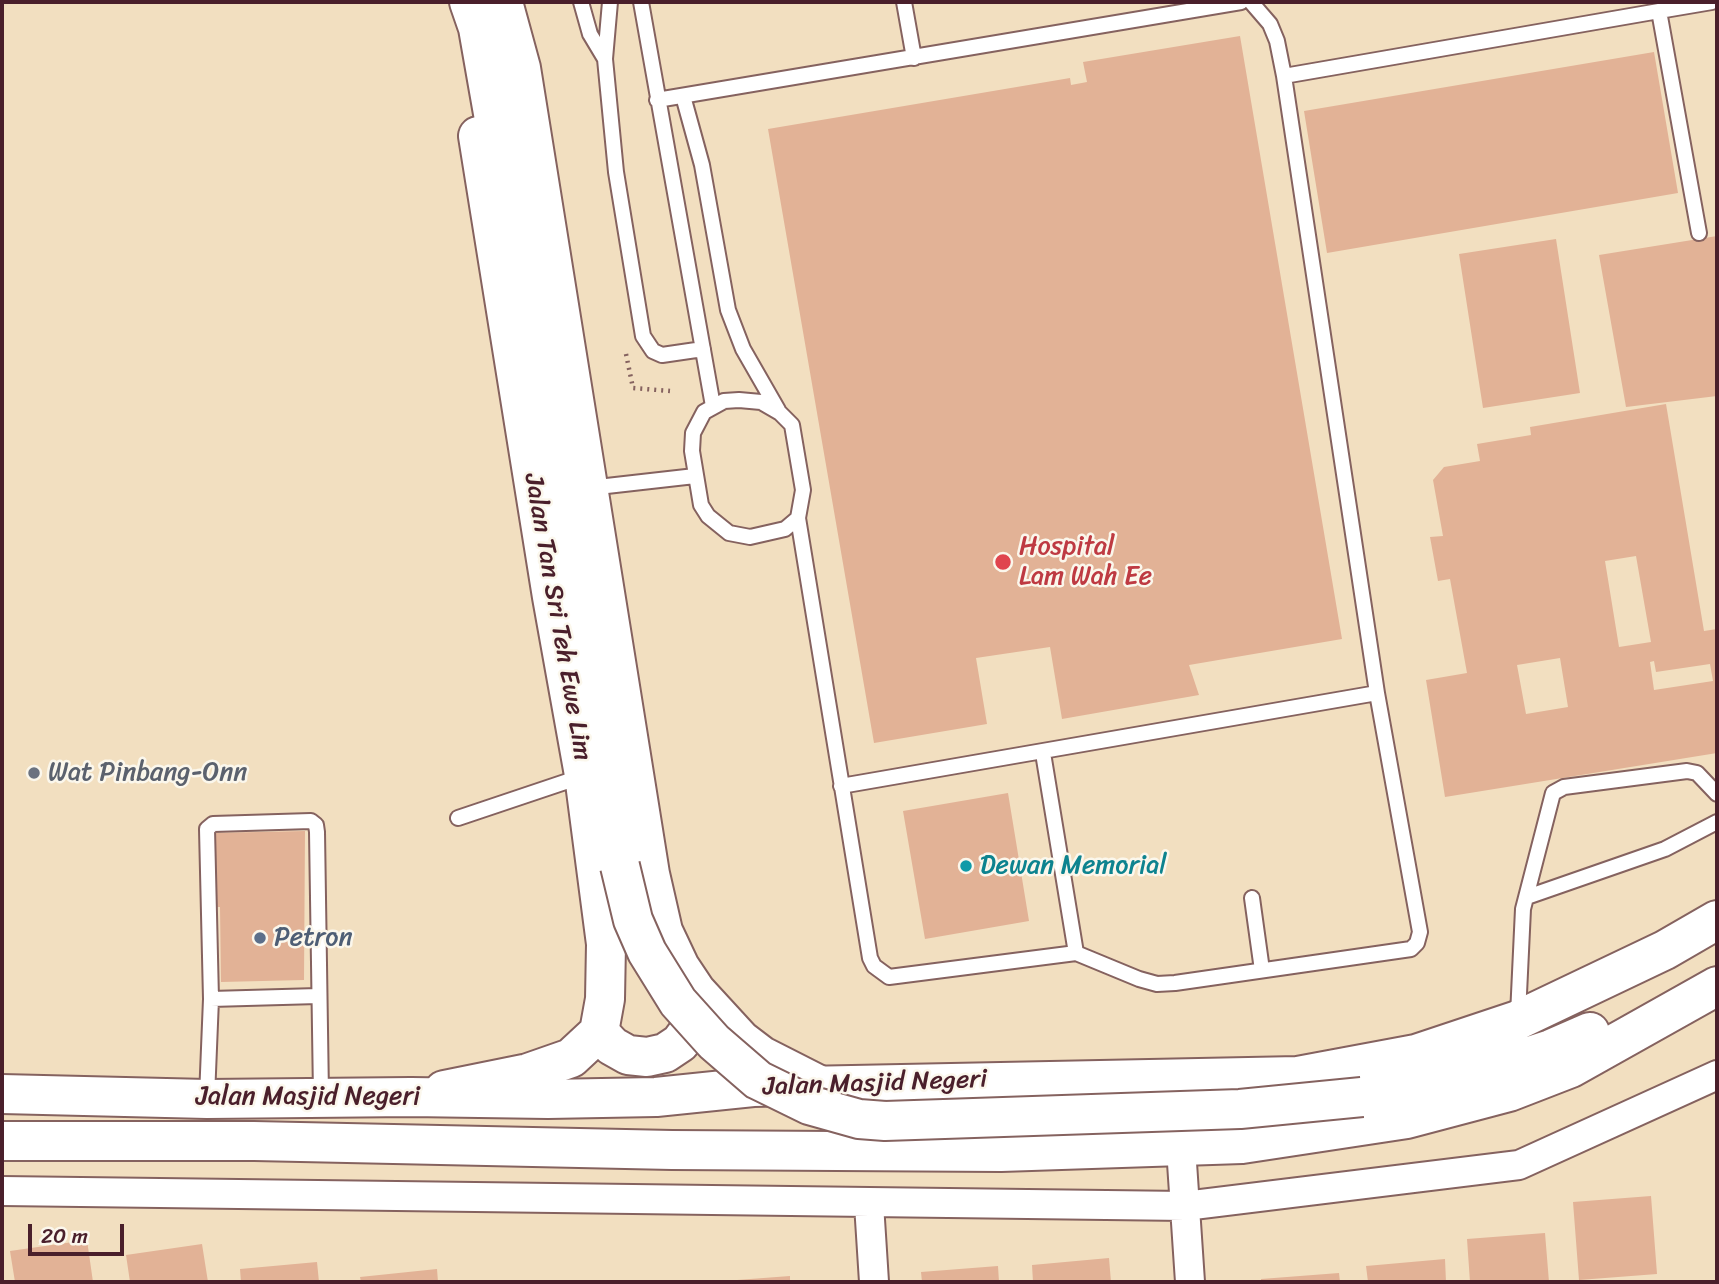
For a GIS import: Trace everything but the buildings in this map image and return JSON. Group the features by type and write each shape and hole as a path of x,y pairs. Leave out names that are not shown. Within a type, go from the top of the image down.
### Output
{"main road":[{"name":"Jalan Tan Sri Teh Ewe Lim","path":"463,2 462,39 552,597 584,775 606,944 605,999 599,1032"},
{"path":"469,2 478,28 620,866 633,920 648,953 678,1002 696,1024 758,1080 781,1094 809,1105 859,1119 1240,1109 1362,1097 1484,1071 1550,1049 1601,1027 1654,1023"},
{"name":"Jalan Tan Sri Teh Ewe Lim","path":"503,2 521,68 650,874 663,931 680,967 696,991 741,1040 762,1056 823,1087"},
{"name":"Jalan Masjid Negeri","path":"2,1094 207,1099 602,1098 656,1097 753,1087 1041,1079 1298,1076 1416,1054 1518,1020 1665,950 1717,920"},
{"name":"Jalan Masjid Negeri","path":"2,1142 254,1141 672,1150 1001,1152 1242,1144 1440,1112 1540,1082 1654,1023 1717,986"},
{"path":"411,1097 555,1066 584,1049 599,1032 612,1046 628,1055 646,1057 665,1053 680,1043 691,1028 697,1010 696,991"}],"street":[{"path":"2,1191 1185,1206 1519,1165 1717,1076"},
{"path":"1181,1148 1190,1282"},
{"path":"869,1204 874,1282"}],"lane":[{"path":"581,2 590,34 605,59"},
{"path":"610,2 605,59 616,172 643,336 653,351 662,355 703,349"},
{"path":"640,2 713,406"},
{"path":"904,2 914,58"},
{"path":"657,100 1241,2"},
{"path":"798,518 785,529 750,537 729,533 708,516 701,505 695,476 693,433 704,412 713,406 739,400 761,402 780,413 792,425 803,490 798,518 841,786 870,958 881,973 898,977 1076,953 1157,984 1402,951 1411,949 1417,943 1420,932 1377,693 1284,76 1277,41 1270,24 1251,2"},
{"path":"1284,76 1712,2"},
{"path":"1660,11 1699,233"},
{"path":"683,96 702,165 728,310 744,349 780,413"},
{"path":"589,488 695,476"},
{"path":"841,786 1044,753 1377,693"},
{"path":"1044,753 1076,953"},
{"path":"1518,1020 1521,927 1553,793 1564,787 1687,771 1696,772 1717,793"},
{"path":"458,818 584,775"},
{"path":"207,1099 211,999 207,829 213,824 298,821 311,821 316,825 317,832 321,1097"},
{"path":"1527,897 1664,849 1717,822"},
{"path":"1252,898 1262,970"},
{"path":"211,999 318,996"}],"place":[{"name":"Hospital Lam Wah Ee","path":"1003,562"},
{"name":"Wat Pinbang-Onn","path":"34,773"},
{"name":"Dewan Memorial","path":"966,866"},
{"name":"Petron","path":"260,938"}]}
